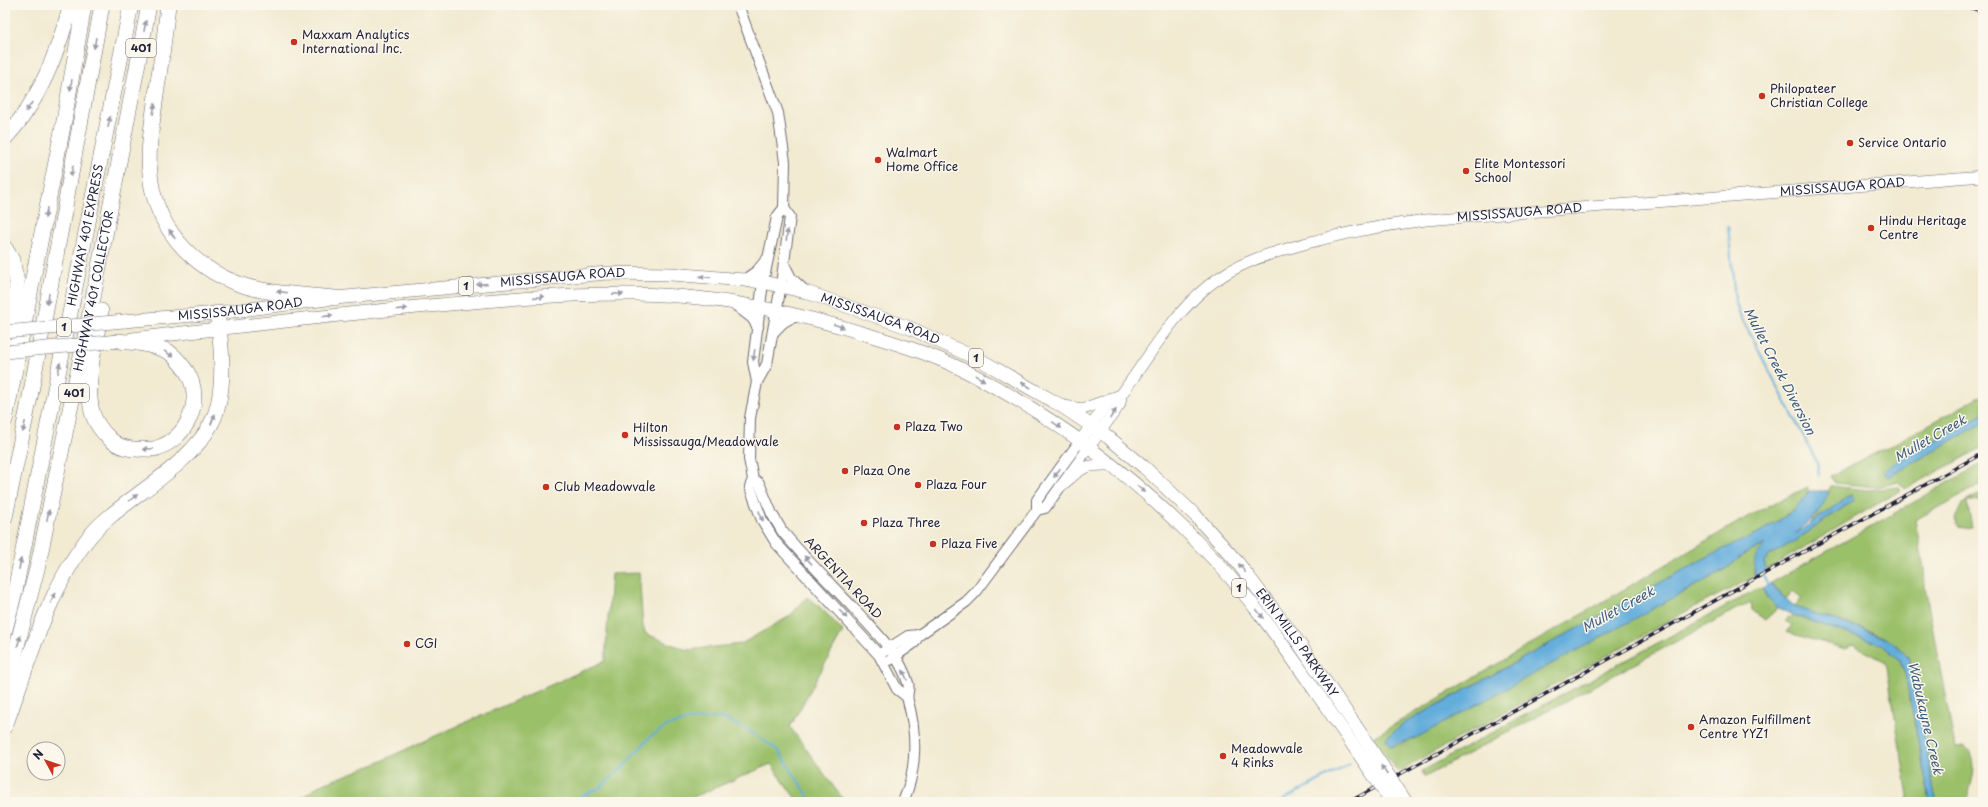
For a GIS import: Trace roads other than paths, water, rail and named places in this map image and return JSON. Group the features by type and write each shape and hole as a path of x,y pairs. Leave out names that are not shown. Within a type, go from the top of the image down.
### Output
{"highway":[{"path":"5,138 24,115 47,74 71,5"},
{"path":"5,420 64,121 84,5"},
{"name":"HIGHWAY 401 EXPRESS","path":"5,517 30,397 102,5"},
{"name":"HIGHWAY 401 EXPRESS","path":"5,629 15,591 131,5"},
{"name":"HIGHWAY 401 COLLECTOR","path":"5,692 38,565 94,298 149,5"},
{"path":"168,5 151,125 149,156 152,189 167,227 186,252 212,272 229,280 255,288 335,298"},
{"path":"118,341 149,345 169,353 182,364 191,379 195,400 190,420 178,437 157,448 134,450 116,444 100,430 91,408 89,385 116,228 132,92"},
{"path":"5,248 12,260 17,282 14,315 5,369"},
{"path":"5,726 63,575 75,557 87,540 112,515 151,486 191,451 212,424 222,391 217,314"}],"main road":[{"name":"MISSISSAUGA ROAD","path":"5,352 118,341 455,303 548,297 637,294 732,302 802,316 906,346 952,364 1034,410 1084,444 1120,404 1116,396 1183,310 1208,286 1231,270 1254,258 1342,234 1426,220 1983,176"},
{"name":"MISSISSAUGA ROAD","path":"5,332 217,314 335,298 607,273 671,274 744,280 780,285 806,292 910,328 982,361 1060,405 1096,429"},
{"path":"1060,405 1083,409 1116,396"},
{"name":"ERIN MILLS PARKWAY","path":"1096,429 1144,467 1196,516 1238,563 1290,630 1350,728 1392,802"},
{"name":"ERIN MILLS PARKWAY","path":"1084,444 1150,496 1227,574 1350,728 1406,802"},
{"path":"1061,486 1083,466 1093,464 1111,465"}],"street":[{"name":"ARGENTIA ROAD","path":"738,5 778,113 785,162 784,208 790,217 784,264 767,364 757,382"},
{"name":"ARGENTIA ROAD","path":"784,208 777,217 767,259 753,362 757,382 748,440 749,459 753,479 750,487 762,520 776,543 879,655 897,689 906,696"},
{"path":"744,280 757,271 767,259"},
{"path":"784,264 791,278 806,292"},
{"path":"732,302 752,318 758,327"},
{"path":"772,335 782,323 791,317 802,316"},
{"path":"1037,510 1045,508 1061,486 1084,444"},
{"path":"879,655 892,652 914,643 919,635 966,602 976,592 1037,510 1037,500 1084,444"},
{"name":"ARGENTIA ROAD","path":"753,479 759,483 772,514 782,531 892,652 909,685 906,696 913,722 914,757 903,802"},
{"path":"885,664 892,652"}],"water":[{"path":"1983,414 1983,423 1888,477 1884,471 1900,459"},
{"path":"1809,491 1829,491 1819,511 1795,534 1851,495 1854,500 1795,541 1770,555 1764,562 1766,570 1756,576 1754,566 1755,561 1760,551 1766,544 1743,555 1726,569 1414,739 1398,743 1391,747 1386,738 1403,724 1707,557 1776,523 1789,514"},
{"path":"1771,583 1776,590 1795,607 1862,629 1892,641 1908,657 1913,675 1936,802 1930,802 1905,674 1900,660 1882,645 1793,615 1777,607 1768,598 1763,588"}],"waterway":[{"name":"Mullet Creek Diversion","path":"1728,226 1735,300 1740,315 1817,462 1819,475"},
{"name":"Wabukayne Creek","path":"1761,571 1769,587"},
{"name":"Mullet Creek","path":"569,802 601,787 624,766 650,737 667,726 689,720 722,718 746,729 778,750 812,802"},
{"name":"Mullet Creek","path":"1279,802 1350,764"}],"railway":[{"path":"1965,5 1983,12"},
{"path":"1349,802 1983,453"}],"place":[{"name":"Maxxam Analytics International Inc.","path":"294,42"},
{"name":"Philopateer Christian College","path":"1762,96"},
{"name":"Service Ontario","path":"1850,143"},
{"name":"Walmart Home Office","path":"878,160"},
{"name":"Elite Montessori School","path":"1466,171"},
{"name":"Hindu Heritage Centre","path":"1871,228"},
{"name":"Plaza Two","path":"897,427"},
{"name":"Hilton Mississauga/Meadowvale","path":"625,435"},
{"name":"Plaza One","path":"845,471"},
{"name":"Plaza Four","path":"918,485"},
{"name":"Club Meadowvale","path":"546,487"},
{"name":"Plaza Three","path":"864,523"},
{"name":"Plaza Five","path":"933,544"},
{"name":"CGI","path":"407,644"},
{"name":"Amazon Fulfillment Centre YYZ1","path":"1691,727"},
{"name":"Meadowvale 4 Rinks","path":"1223,756"}]}
